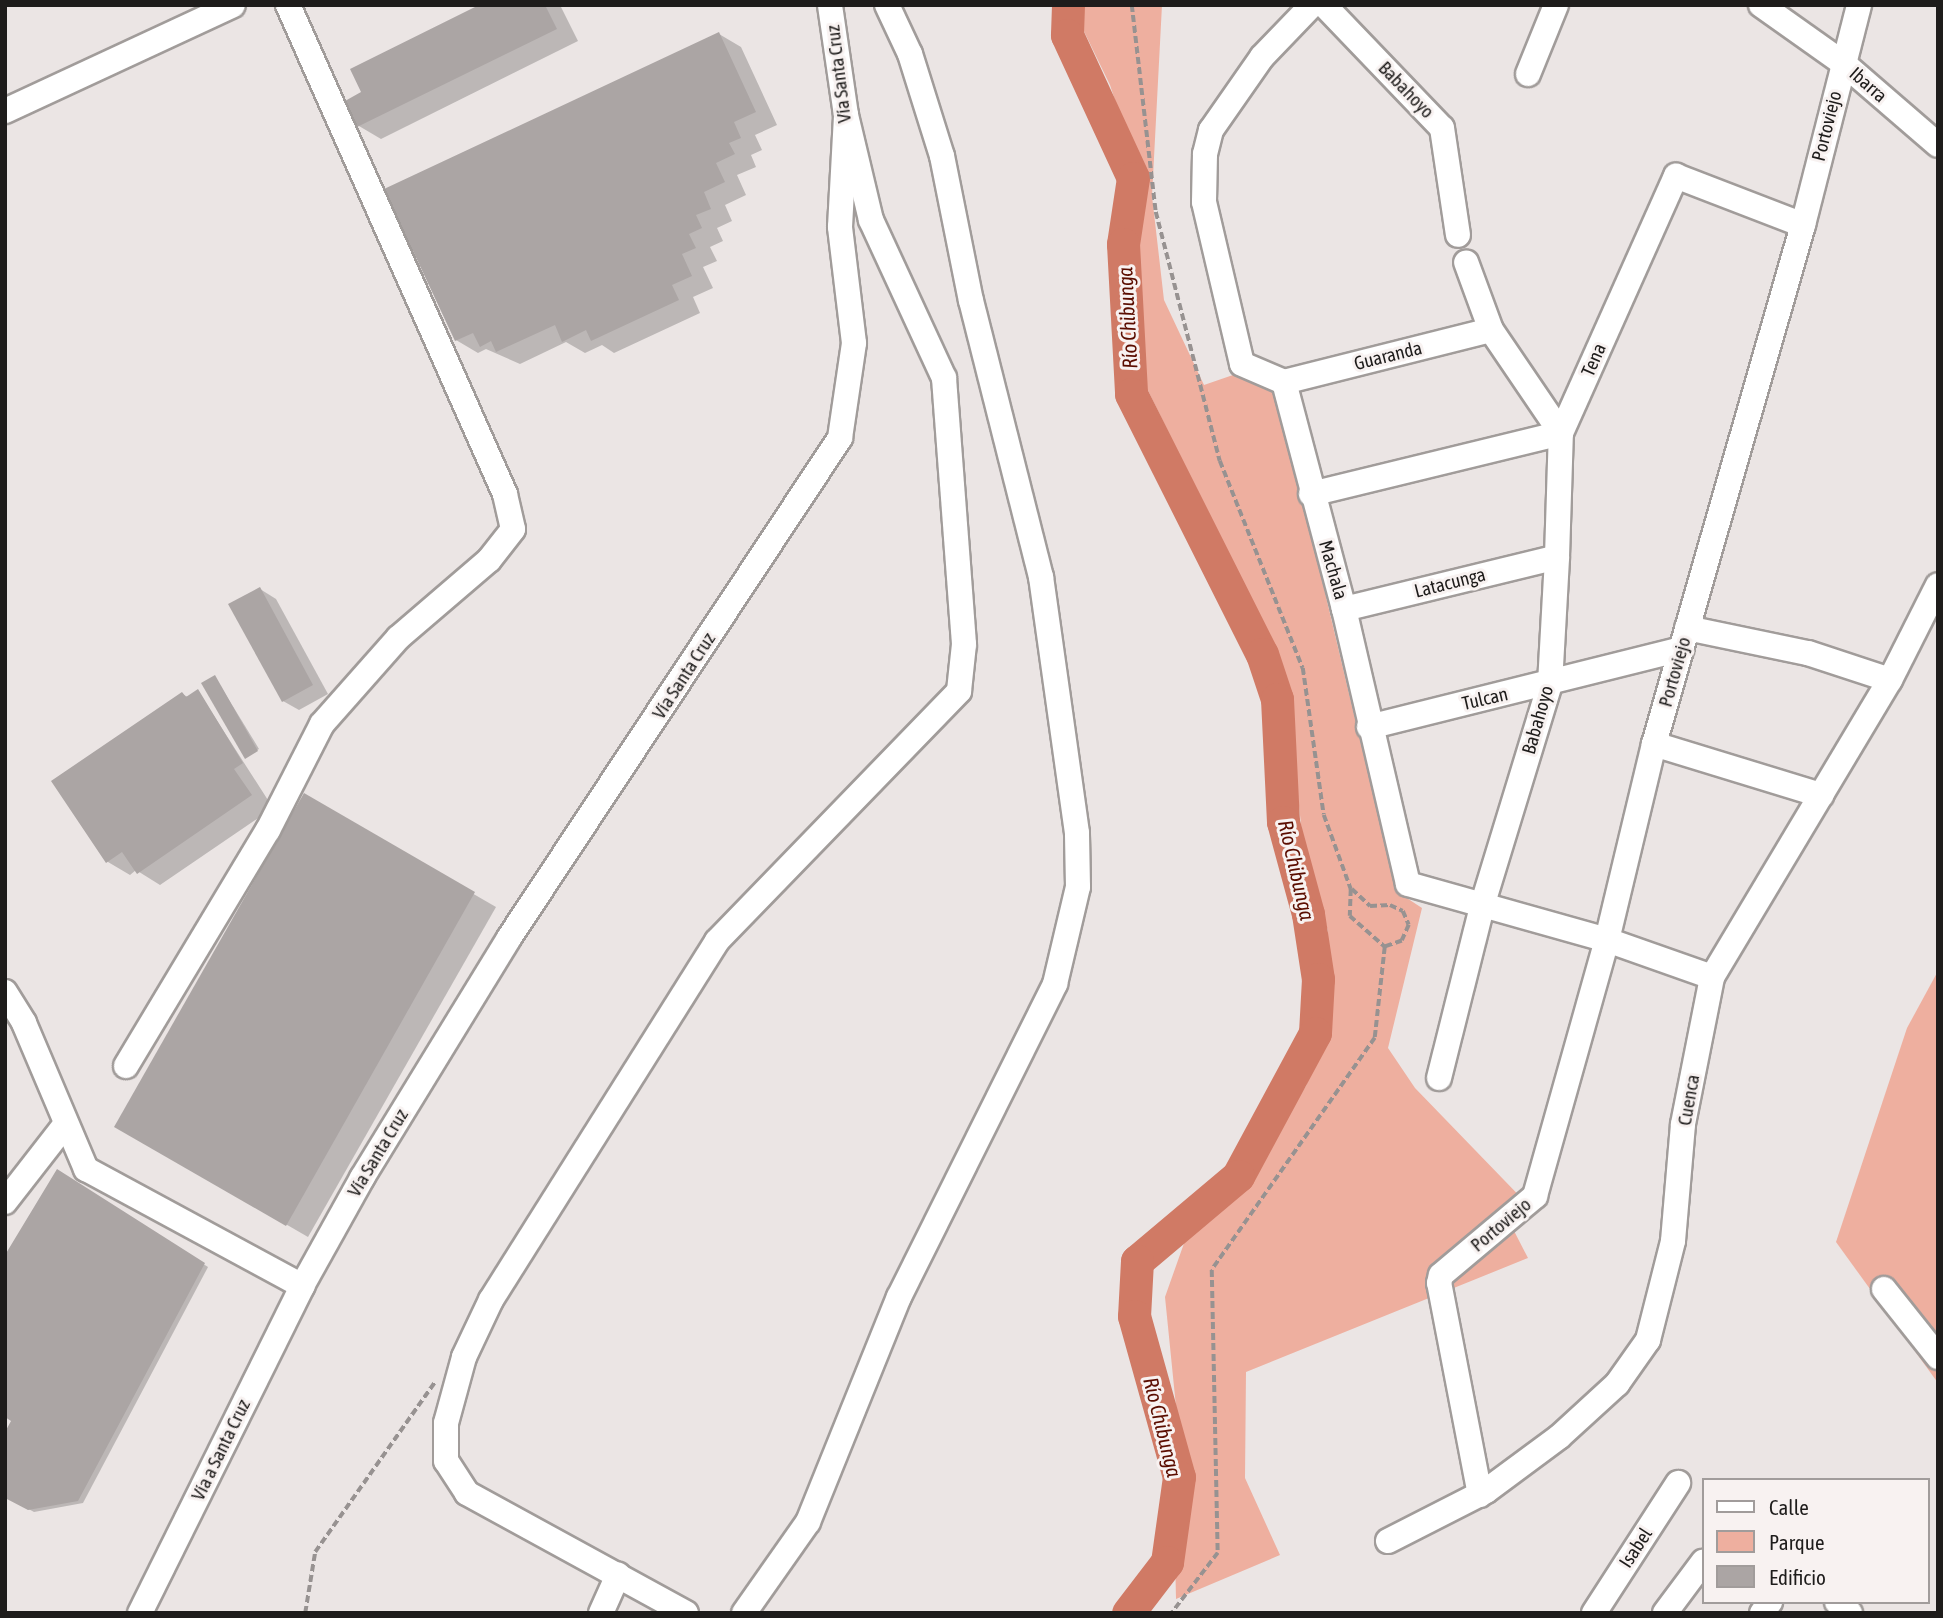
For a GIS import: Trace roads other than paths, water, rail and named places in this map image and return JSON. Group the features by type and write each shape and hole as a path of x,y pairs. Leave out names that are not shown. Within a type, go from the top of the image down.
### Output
{"street":[{"path":"5,111 233,5"},
{"path":"126,1066 268,830 322,724 398,638 489,560 513,529 505,494 288,5"},
{"name":"Vía Santa Cruz","path":"302,1286 362,1178 509,937 840,438 854,343 840,227 846,115 830,5"},
{"path":"744,1613 808,1522 899,1297 1055,984 1078,887 1077,833 1041,577 971,301 942,156 910,54 887,5"},
{"path":"1284,382 1242,364 1204,202 1205,154 1211,130 1262,57 1312,5"},
{"name":"Babahoyo","path":"1324,5 1442,128 1458,235"},
{"path":"1528,74 1556,5"},
{"name":"Ibarra","path":"1761,5 1843,63 1938,145"},
{"name":"Portoviejo","path":"1480,1495 1442,1301 1441,1275 1535,1196 1607,940 1654,744 1803,225 1859,5"},
{"path":"687,1613 467,1493 446,1461 446,1423 464,1357 505,1277 717,941 958,691 963,665 944,378 871,220 846,115"},
{"name":"Tena","path":"1561,433 1676,176 1803,225"},
{"path":"1311,494 1561,433 1491,330 1466,262"},
{"name":"Guaranda","path":"1284,382 1491,330"},
{"name":"Machala","path":"1284,382 1311,494 1344,608 1369,727 1408,884 1483,902 1607,940 1712,977"},
{"name":"Babahoyo","path":"1438,1078 1483,902 1550,684 1561,433"},
{"name":"Latacunga","path":"1344,608 1556,557"},
{"name":"Cuenca","path":"1388,1541 1480,1495 1559,1437 1617,1384 1648,1340 1673,1241 1684,1125 1712,977 1890,680 1938,585"},
{"name":"Tulcan","path":"1369,727 1550,684 1684,639 1808,653 1890,680"},
{"path":"1654,744 1821,795"},
{"path":"5,992 24,1023 65,1125 86,1169 302,1286"},
{"path":"5,1202 65,1125"},
{"name":"Vía a Santa Cruz","path":"140,1613 302,1286"},
{"path":"1884,1289 1938,1357"},
{"name":"Isabel","path":"1594,1613 1678,1483"},
{"path":"1665,1613 1702,1563"},
{"path":"601,1613 618,1575"}],"waterway":[{"name":"Río Chibunga","path":"1068,5 1067,35 1133,178 1123,244 1131,394 1262,654 1277,699 1283,822 1308,914 1318,979 1315,1033 1238,1176 1137,1261 1134,1316 1179,1477 1167,1562 1128,1613"}]}
